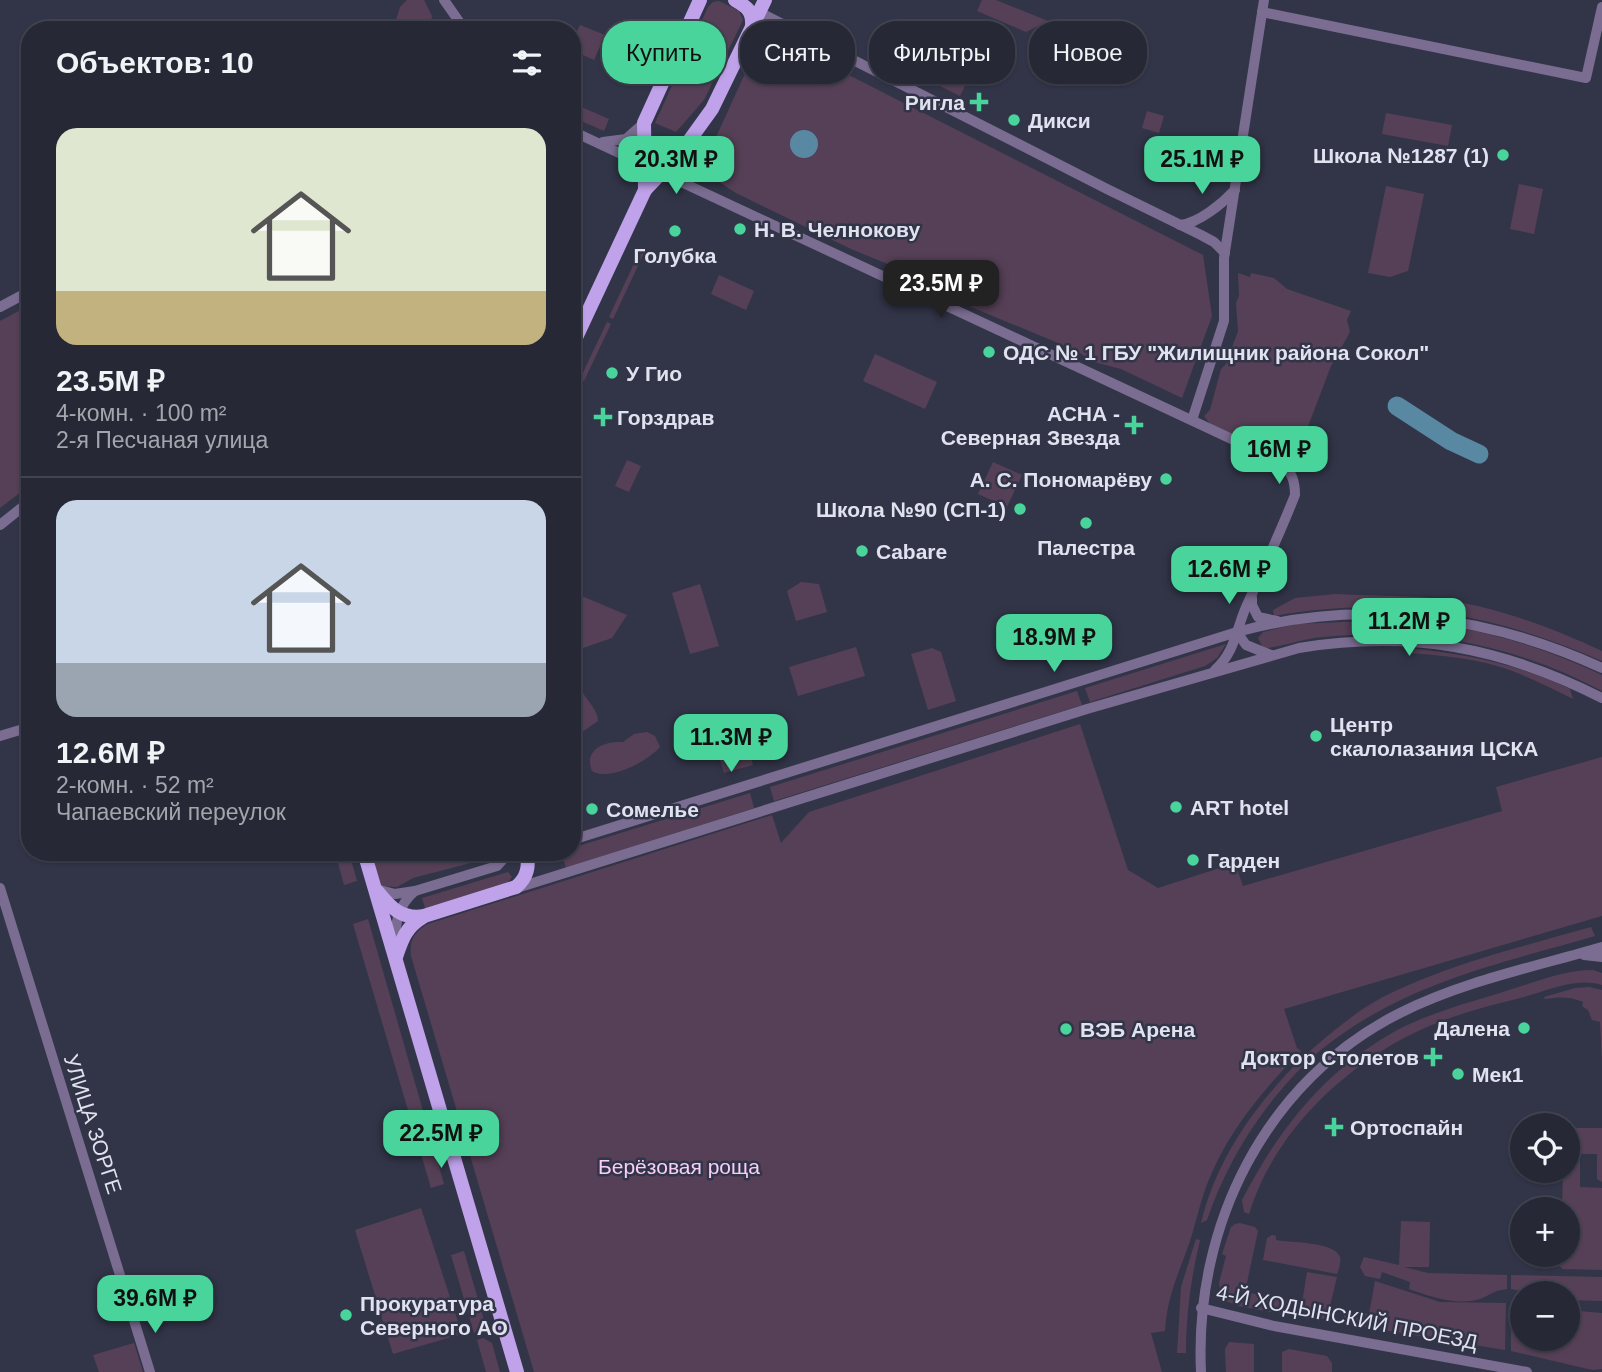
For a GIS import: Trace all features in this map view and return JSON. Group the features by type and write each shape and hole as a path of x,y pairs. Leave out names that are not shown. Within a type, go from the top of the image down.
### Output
{"main road":[{"path":"645,190 644,123 700,0"},
{"path":"735,0 749,8 753,21"},
{"path":"581,327 645,190 681,152 712,109 740,52"},
{"path":"366,861 517,1372"},
{"path":"373,888 399,913 411,917 424,916 511,890 520,884 525,876 528,861"},
{"path":"396,957 405,933 424,916"}],"street":[{"path":"444,0 459,21"},
{"path":"762,6 1210,239 1225,253"},
{"path":"1192,420 1224,321 1225,253 1263,6 1586,78 1602,7"},
{"path":"597,142 626,139 644,123"},
{"path":"581,135 1283,463 1295,482 1295,495 1253,592 1233,648 1224,662 1212,672"},
{"path":"1180,225 1193,221 1236,190"},
{"path":"0,307 21,296"},
{"path":"0,525 21,508"},
{"path":"1253,592 1252,605 1258,617 1283,622"},
{"path":"581,837 1237,632 1283,622 1345,614 1435,618 1481,625 1525,637 1568,652 1602,668"},
{"path":"1237,632 1245,645 1271,655"},
{"path":"511,890 1212,672 1323,644 1406,642 1454,647 1521,663 1559,676 1602,698"},
{"path":"0,736 21,730"},
{"path":"373,888 395,894 415,891 497,866 502,861"},
{"name":"УЛИЦА ЗОРГЕ","path":"0,888 150,1372"},
{"path":"396,957 395,932 399,913 415,891"},
{"path":"1201,1372 1201,1308 1222,1218 1245,1165 1276,1115 1316,1072 1370,1029 1402,1012 1467,985 1602,947"},
{"path":"1574,956 1602,957"},
{"name":"4-Й ХОДЫНСКИЙ ПРОЕЗД","path":"1201,1308 1274,1326 1527,1372"}],"green space":[{"path":"407,0 424,0 432,16 431,21 396,21 400,7"},
{"path":"982,0 996,0 1048,21 1029,21 1029,30 1026,32 1015,27 1015,21 1000,21 977,11"},
{"path":"719,1 739,11 743,20 740,21 726,55 726,21 702,21 713,2"},
{"path":"581,25 602,34 602,42 594,60 581,54"},
{"path":"855,78 1203,255 1212,316 1182,398 1121,369 1094,362 1075,350 971,307 934,288 906,279 890,265 736,193 701,170 740,84 855,84"},
{"path":"673,84 712,84 704,100 676,132 655,123"},
{"path":"938,84 966,84 960,96"},
{"path":"581,107 609,119 604,131 581,121"},
{"path":"1147,111 1164,116 1159,133 1142,128"},
{"path":"1386,113 1452,125 1448,146 1382,134"},
{"path":"1519,184 1543,189 1534,234 1510,229"},
{"path":"1386,186 1424,194 1408,271 1390,277 1368,273"},
{"path":"640,251 644,253 613,319 609,317"},
{"path":"1238,273 1250,277 1251,273 1274,278 1287,289 1351,311 1347,320 1350,332 1331,366 1296,458 1291,455 1290,462 1285,464 1211,425 1204,416 1210,410 1221,369 1226,364 1238,331"},
{"path":"719,275 754,291 746,310 711,294"},
{"path":"21,310 21,492 0,508 0,321"},
{"path":"607,322 611,324 584,381 581,377"},
{"path":"875,354 937,382 925,409 863,381"},
{"path":"627,460 641,466 629,492 615,486"},
{"path":"993,462 1022,475 1007,507 978,494"},
{"path":"801,582 819,584 827,612 796,621 787,591"},
{"path":"700,584 719,646 690,654 672,593"},
{"path":"1335,594 1432,598 1476,606 1540,625 1582,642 1602,651 1602,661 1521,631 1441,613 1360,607 1274,616 1273,610 1295,598"},
{"path":"581,596 627,615 612,638 581,650"},
{"path":"1367,621 1453,627 1510,640 1602,675 1602,691 1535,661 1432,637 1361,635 1317,638 1267,648 1262,646 1258,638 1263,632 1296,624"},
{"path":"1226,644 1217,658 1205,666 1090,702 1085,688"},
{"path":"856,647 865,676 798,696 789,667"},
{"path":"932,648 941,652 956,701 928,710 911,654"},
{"path":"1409,648 1471,657 1531,673 1570,689 1573,699 1530,678 1497,666 1458,658 1409,653"},
{"path":"581,688 596,713 598,721 581,733"},
{"path":"1077,691 1082,705 774,801 770,787"},
{"name":"Берёзовая роща","path":"1080,724 1128,870 1158,888 1235,863 1243,886 1502,811 1496,787 1602,757 1602,916 1284,1009 1297,1048 1301,1051 1248,1112 1216,1163 1177,1276 1165,1331 1151,1333 1162,1372 534,1372 411,956 411,945 416,933 428,924 772,815 781,843 809,812"},
{"path":"742,725 753,765 724,773 717,750"},
{"path":"647,732 655,736 660,747 647,758 618,772 599,774 592,771 591,757 597,748 609,743 623,742 634,734"},
{"path":"750,793 754,808 566,868 564,861 581,861 581,845"},
{"path":"337,861 351,861 357,881 344,885"},
{"path":"371,861 478,861 413,878 397,887 381,886"},
{"path":"508,872 512,877 506,884 426,911 422,898"},
{"path":"368,919 444,1184 431,1188 353,924"},
{"path":"1591,927 1595,936 1480,969 1409,996 1342,1034 1309,1060 1303,1057 1357,1013 1417,981 1466,963"},
{"path":"1593,970 1602,973 1602,985 1572,983 1478,1009 1418,1031 1378,1053 1354,1070 1309,1111 1273,1160 1259,1186 1249,1214 1244,1212 1242,1200 1289,1124 1327,1081 1373,1045 1399,1029 1449,1009 1558,975"},
{"path":"1589,987 1602,990 1602,1063 1600,1022 1592,1020 1588,1010 1582,1006 1583,1002 1569,998 1544,997"},
{"path":"1300,1060 1303,1066 1272,1100 1246,1138 1224,1178 1207,1220 1201,1223 1217,1177 1239,1135 1267,1096"},
{"path":"1580,1128 1602,1128 1602,1182 1597,1179 1597,1154 1580,1154"},
{"path":"1563,1183 1580,1183 1580,1187 1602,1188 1602,1270 1560,1267 1580,1267 1580,1197 1562,1197"},
{"path":"421,1208 462,1334 393,1354 355,1230"},
{"path":"1401,1221 1430,1222 1429,1267 1404,1267 1428,1273 1507,1275 1507,1289 1476,1300 1459,1301 1441,1299 1409,1289 1410,1282 1382,1272 1380,1279 1365,1276 1360,1267 1364,1257 1399,1265"},
{"path":"1240,1223 1255,1227 1258,1231 1245,1292 1302,1303 1307,1272 1337,1277 1327,1318 1315,1320 1238,1306 1221,1299 1219,1283 1226,1256 1222,1254 1231,1227"},
{"path":"1276,1236 1276,1240 1330,1248 1340,1257 1337,1274 1263,1260 1267,1238"},
{"path":"1196,1239 1200,1240 1190,1296 1186,1353 1177,1353 1181,1287"},
{"path":"464,1251 484,1320 483,1327 474,1333 451,1255"},
{"path":"1511,1275 1602,1277 1602,1301 1580,1300 1580,1281 1511,1281"},
{"path":"1375,1281 1440,1302 1506,1303 1505,1350 1344,1322 1344,1312 1347,1310 1369,1314"},
{"path":"1580,1311 1602,1313 1602,1369 1592,1370 1511,1351 1580,1351"},
{"path":"483,1338 492,1343 500,1372 486,1372 477,1340"},
{"path":"1229,1342 1254,1344 1254,1372 1226,1372 1225,1349"},
{"path":"134,1343 143,1372 99,1372 93,1355"},
{"path":"1289,1349 1327,1356 1332,1363 1332,1372 1282,1372 1282,1352"}],"water":[{"path":"804,130 814,134 818,144 814,154 804,158 794,154 790,144 794,134"}],"waterway":[{"path":"1397,406 1451,441 1479,454"}],"place":[{"name":"Ригла","path":"979,102"},
{"name":"Дикси","path":"1014,120"},
{"name":"Школа №1287 (1)","path":"1503,155"},
{"name":"Н. В. Челнокову","path":"740,229"},
{"name":"Голубка","path":"675,231"},
{"name":"ОДС № 1 ГБУ \"Жилищник района Сокол\"","path":"989,352"},
{"name":"У Гио","path":"612,373"},
{"name":"Горздрав","path":"603,417"},
{"name":"АСНА - Северная Звезда","path":"1134,425"},
{"name":"А. С. Пономарёву","path":"1166,479"},
{"name":"Школа №90 (СП-1)","path":"1020,509"},
{"name":"Палестра","path":"1086,523"},
{"name":"Cabare","path":"862,551"},
{"name":"Центр скалолазания ЦСКА","path":"1316,736"},
{"name":"ART hotel","path":"1176,807"},
{"name":"Сомелье","path":"592,809"},
{"name":"Гарден","path":"1193,860"},
{"name":"Далена","path":"1524,1028"},
{"name":"ВЭБ Арена","path":"1066,1029"},
{"name":"Доктор Столетов","path":"1433,1057"},
{"name":"Мек1","path":"1458,1074"},
{"name":"Ортоспайн","path":"1334,1127"},
{"name":"Прокуратура Северного АО","path":"346,1315"}]}
